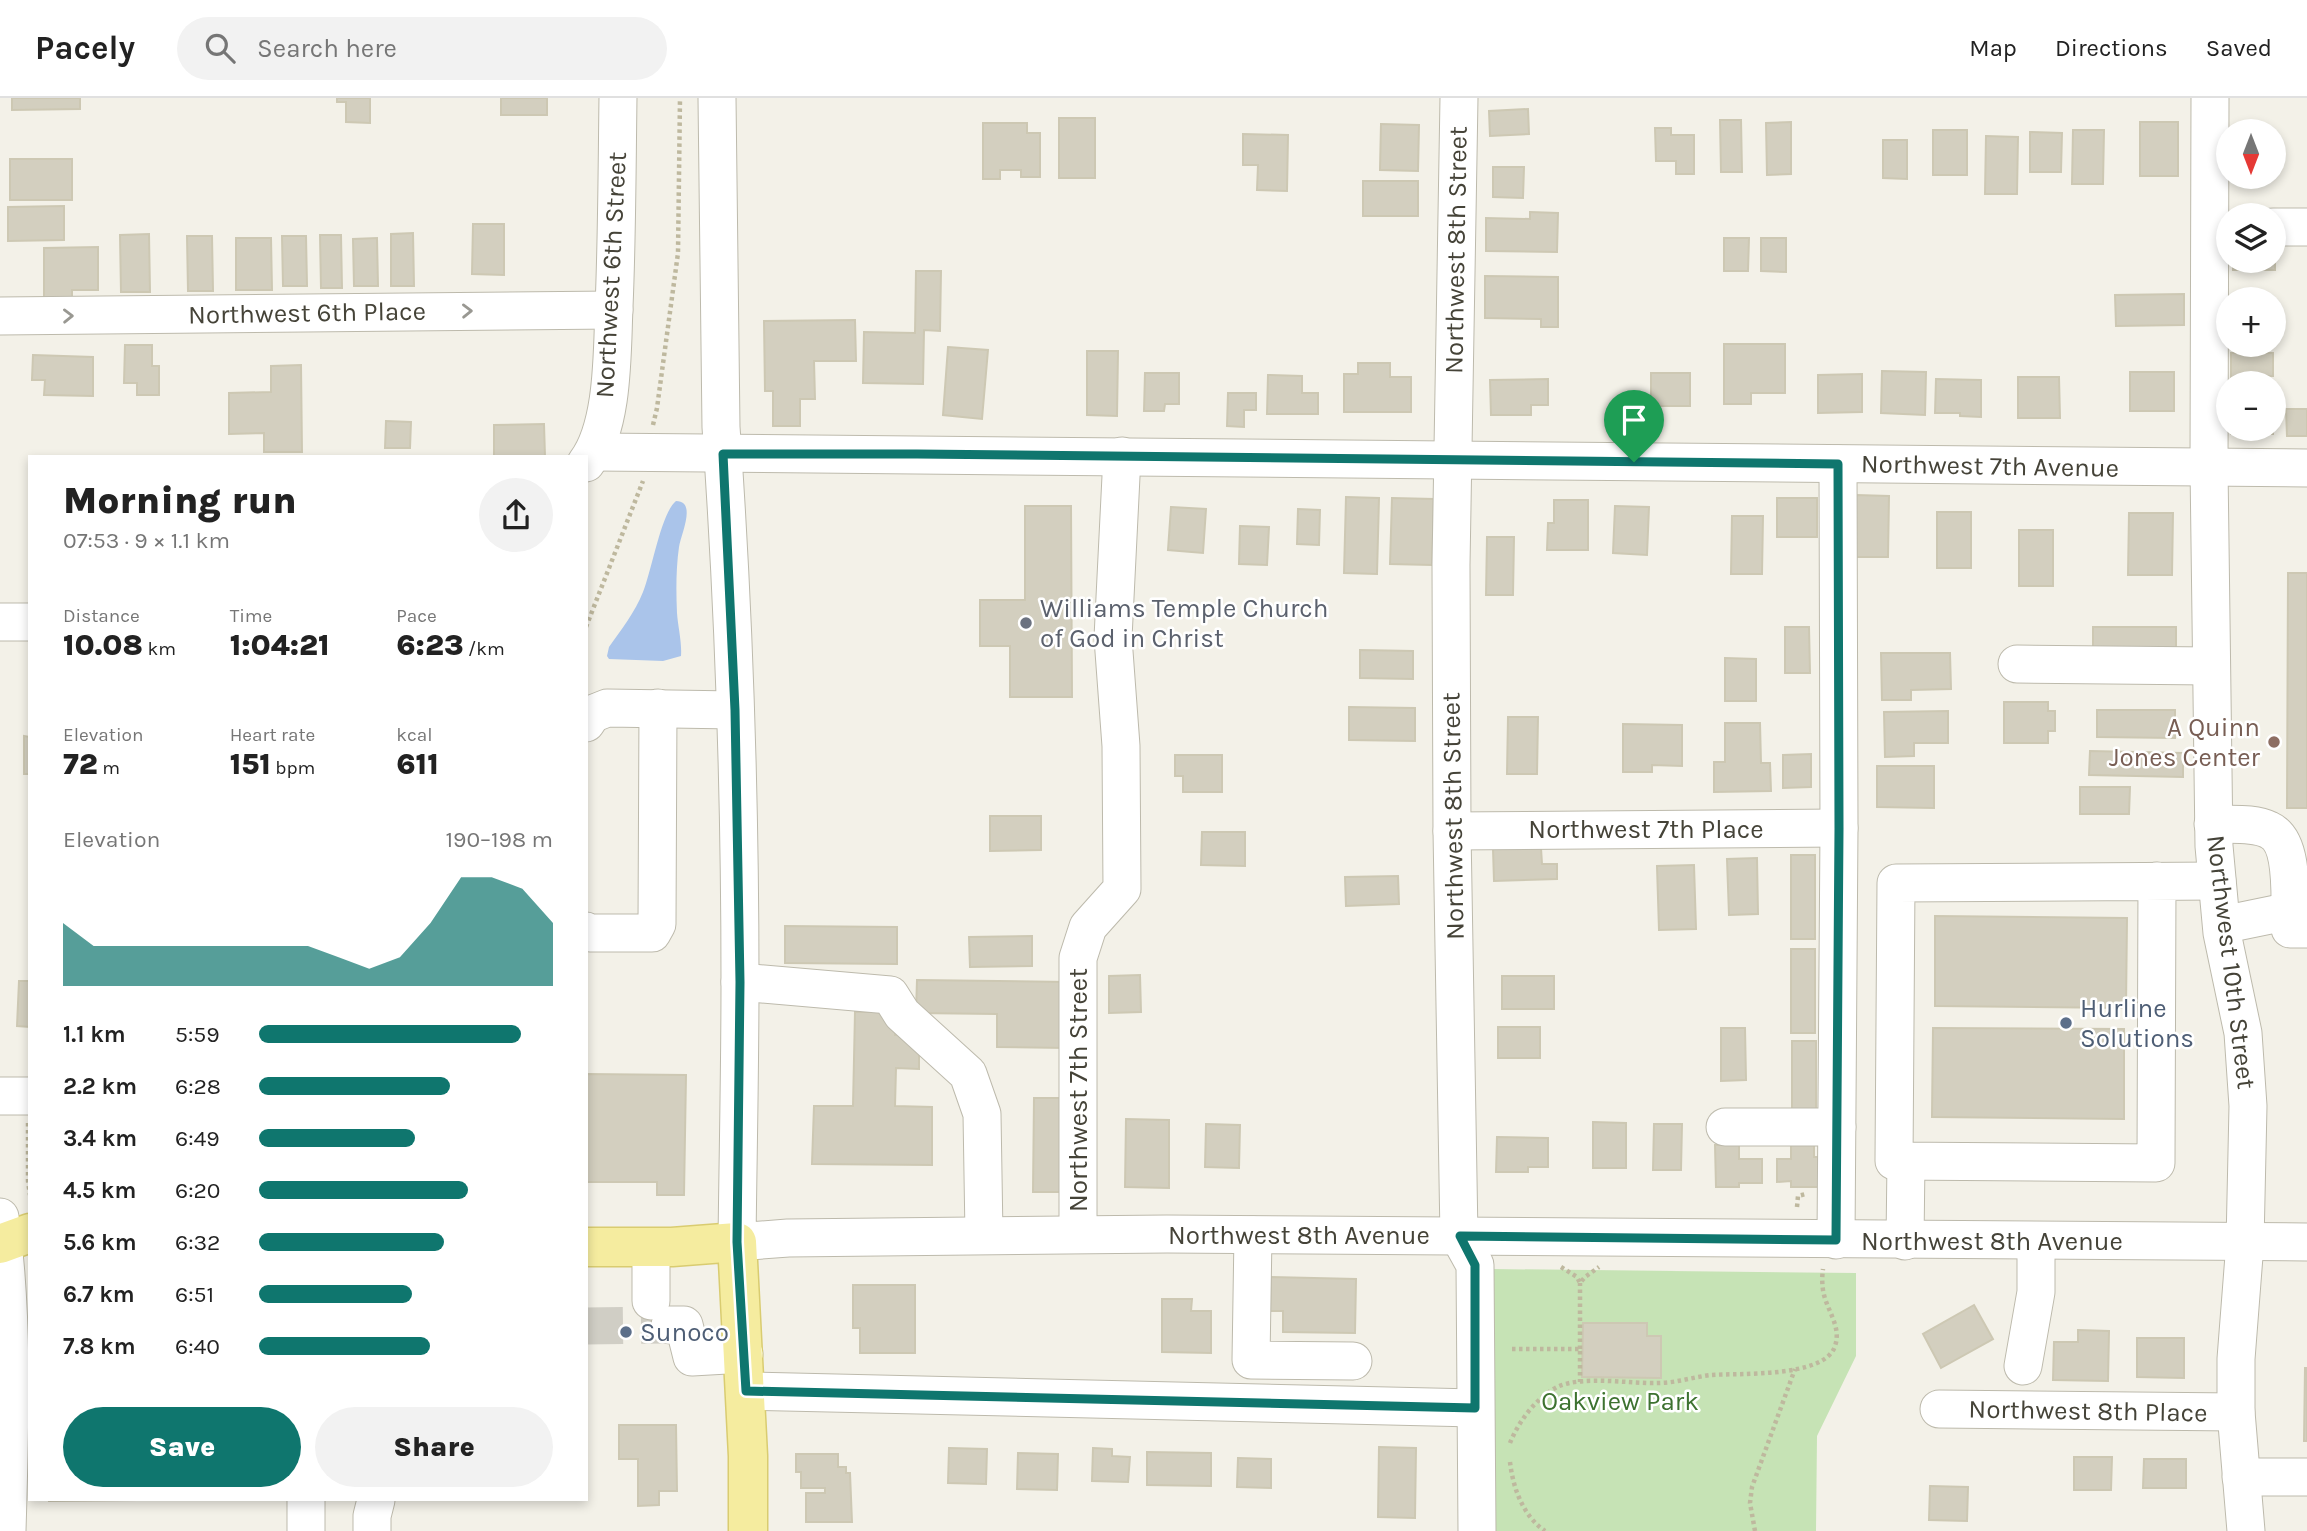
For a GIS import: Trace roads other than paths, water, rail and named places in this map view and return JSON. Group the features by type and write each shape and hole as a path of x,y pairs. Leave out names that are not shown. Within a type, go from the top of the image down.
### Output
{"main road":[{"name":"Northwest 8th Avenue","path":"588,1247 651,1247 737,1242"},
{"path":"737,1242 745,1373 748,1531"}],"street":[{"name":"Northwest 6th Street","path":"591,457 607,404 613,349 617,264 618,98"},
{"path":"717,98 723,454 735,710 740,982 737,1242"},
{"name":"Northwest 8th Street","path":"1459,98 1453,459 1452,831 1460,1236 1475,1265 1477,1531"},
{"name":"Northwest 10th Street","path":"2210,98 2217,203"},
{"path":"2286,227 2307,226"},
{"name":"Northwest 10th Street","path":"2216,273 2209,467 2213,824 2222,925 2243,1033 2248,1106 2245,1243 2236,1359 2236,1412 2246,1531"},
{"name":"Northwest 6th Place","path":"0,316 614,310"},
{"name":"Northwest 7th Avenue","path":"591,457 723,454 1122,456 2307,468"},
{"name":"Northwest 7th Street","path":"1078,1234 1078,958 1088,927 1122,889 1121,746 1113,638 1122,456"},
{"path":"1829,1254 1837,1127 1838,464"},
{"path":"0,622 28,622"},
{"path":"2017,664 2211,667"},
{"path":"588,720 592,714 607,708 735,710"},
{"path":"588,932 652,933 657,924 658,708"},
{"path":"2213,824 2256,826 2271,831 2284,844 2298,920 2222,925"},
{"name":"Northwest 7th Place","path":"1452,831 1839,828"},
{"path":"2157,881 2156,1163 1894,1161 1896,883 2157,881 2217,881"},
{"path":"740,982 890,995 902,1014 968,1074 982,1114 984,1235"},
{"path":"1725,1127 1837,1127"},
{"path":"1905,1241 1906,1161"},
{"name":"Northwest 8th Avenue","path":"737,1242 788,1238 1078,1234 1460,1236 1829,1254 1905,1241 2307,1242"},
{"path":"1253,1235 1251,1360 1353,1361"},
{"path":"7,1531 10,1431 8,1298 13,1240"},
{"path":"2023,1366 2036,1293 2036,1242"},
{"path":"651,1247 669,1313 692,1357 745,1373 1475,1408"},
{"name":"Northwest 8th Place","path":"1939,1409 2236,1412"},
{"path":"2241,1477 2307,1477"},
{"path":"306,1501 306,1531"},
{"path":"372,1531 376,1501"}],"water":[{"path":"676,501 686,506 687,512 677,571 681,656 663,661 609,659 609,647 632,614 643,592 661,529"}],"tunnel":[{"path":"588,1326 670,1325"}],"place":[{"name":"Williams Temple Church of God in Christ","path":"1026,623"},
{"name":"A Quinn Jones Center","path":"2274,742"},
{"name":"Hurline Solutions","path":"2066,1023"},
{"name":"Sunoco","path":"626,1332"}],"park label":[{"name":"Oakview Park","path":"1620,1401"}]}
